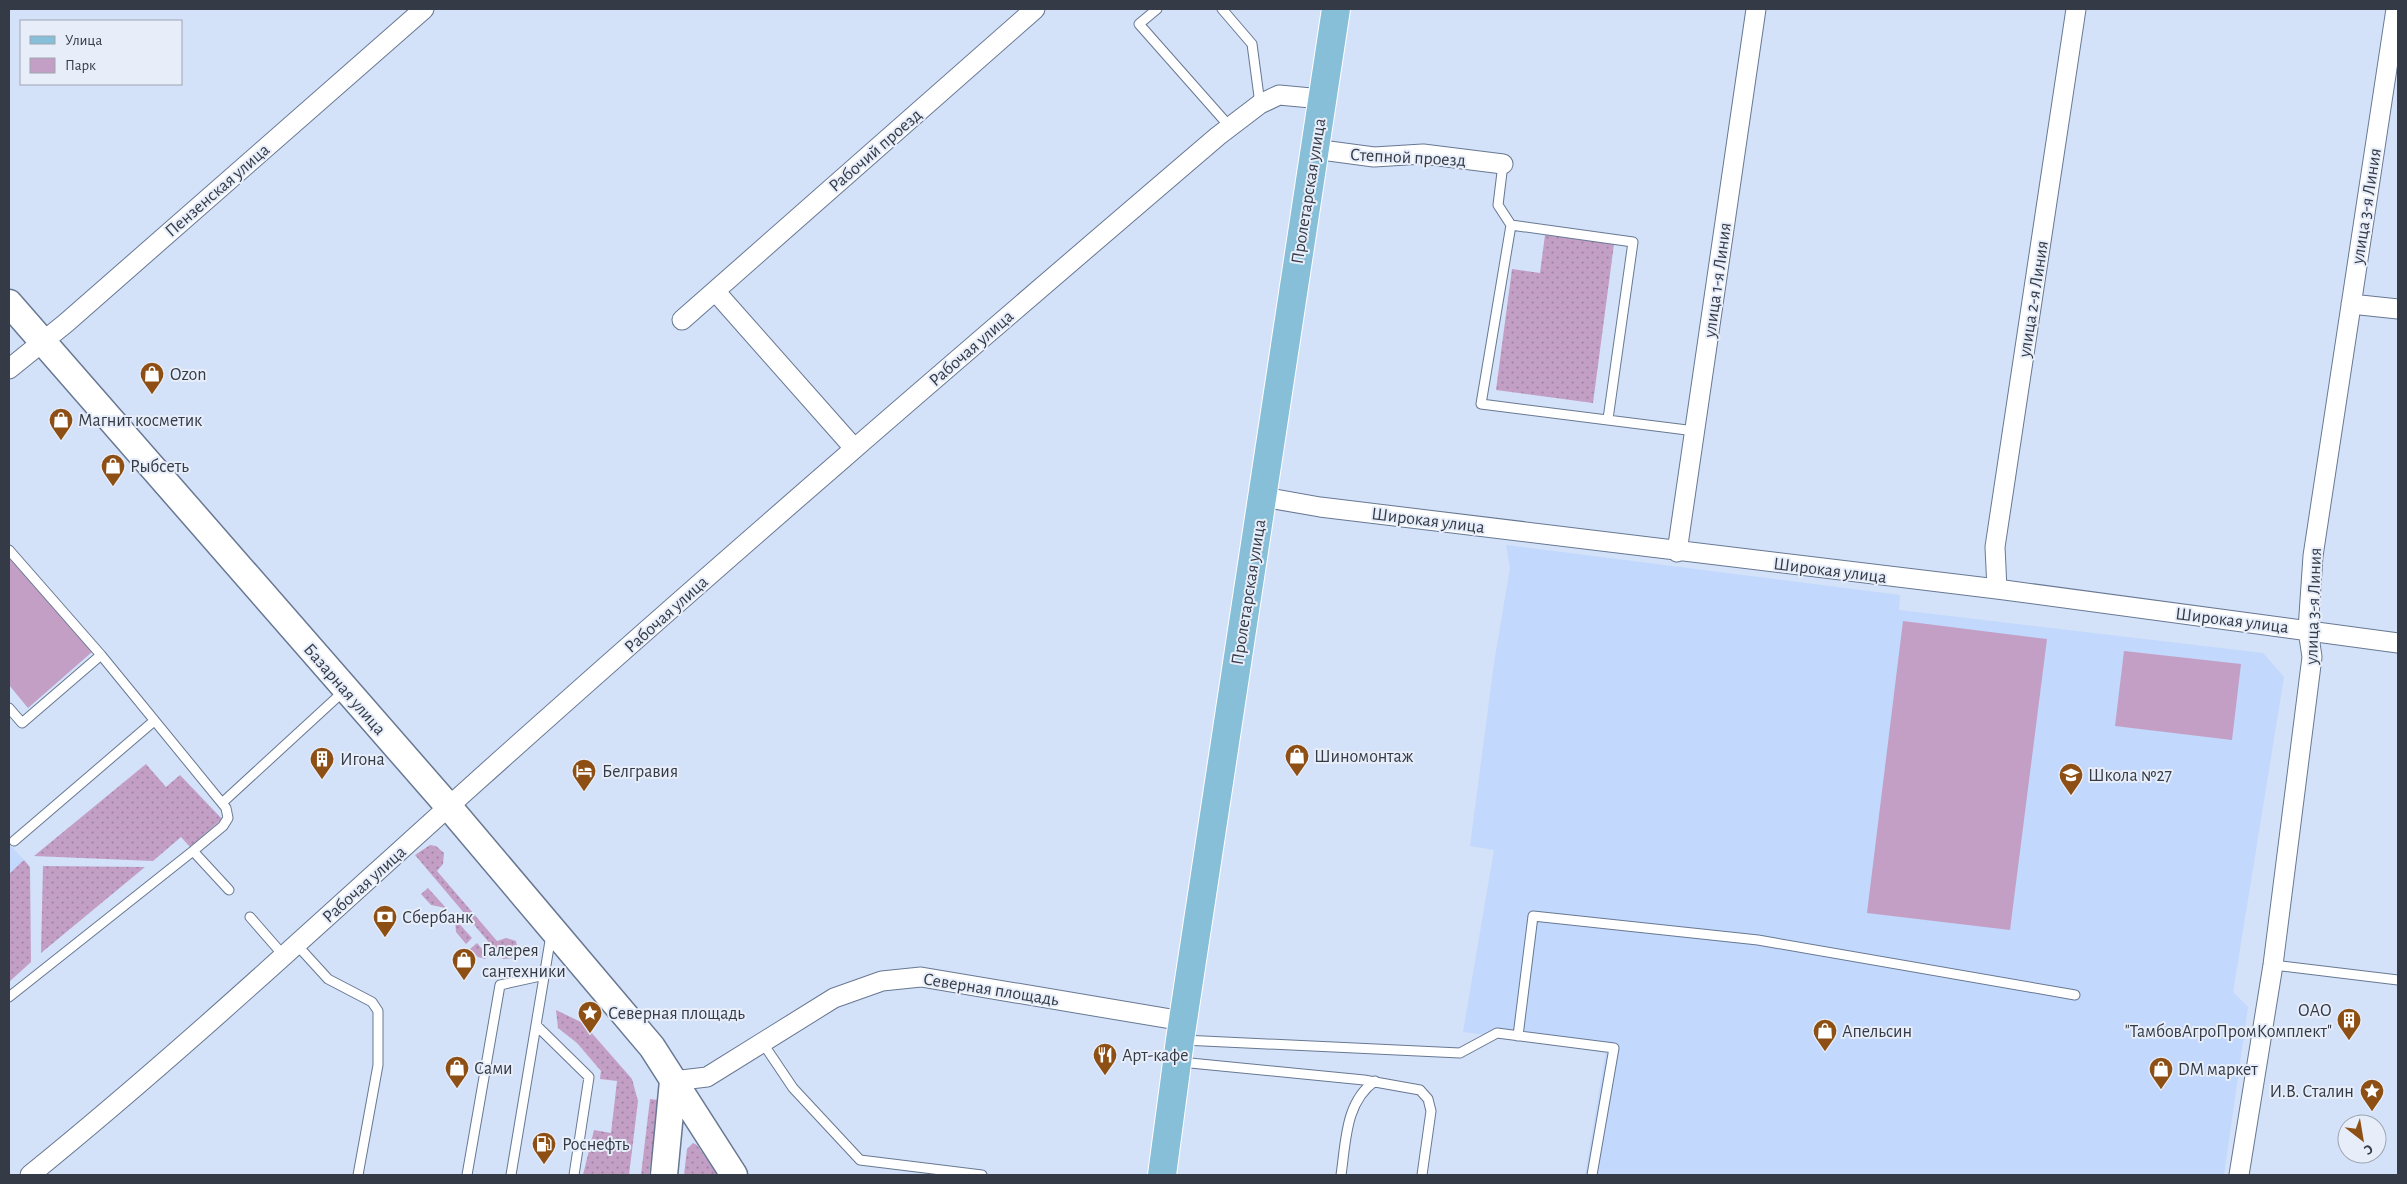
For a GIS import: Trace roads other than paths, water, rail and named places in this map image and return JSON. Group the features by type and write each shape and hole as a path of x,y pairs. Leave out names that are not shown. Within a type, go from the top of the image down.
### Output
{"main road":[{"name":"Пролетарская улица","path":"1162,1175 1180,1041 1336,9"},
{"name":"Базарная улица","path":"9,303 449,807 652,1047 734,1175"},
{"path":"664,1175 673,1081"}],"street":[{"name":"Пензенская улица","path":"9,369 424,9"},
{"name":"Рабочий проезд","path":"682,320 1035,9"},
{"name":"улица 1-я Линия","path":"1677,552 1756,9"},
{"name":"улица 2-я Линия","path":"1997,590 1995,547 2076,9"},
{"name":"улица 3-я Линия","path":"2239,1175 2273,965 2312,657 2308,630 2313,556 2396,9"},
{"name":"Рабочая улица","path":"30,1175 93,1124 854,448 1230,128 1260,104 1279,95 1322,99"},
{"name":"Степной проезд","path":"1314,149 1374,157 1423,154 1503,164"},
{"path":"715,291 854,448"},
{"path":"2351,304 2398,309"},
{"name":"Широкая улица","path":"1263,497 1320,507 1997,590 2398,643"},
{"name":"Северная площадь","path":"673,1081 707,1078 834,998 882,981 921,976 1180,1041"}],"lane":[{"path":"1157,9 1139,24 1230,128"},
{"path":"1222,9 1252,44 1260,104"},
{"path":"1503,164 1498,205 1511,224 1481,404 1695,431"},
{"path":"1511,224 1633,242 1608,420"},
{"path":"9,550 101,655 222,803 228,813 226,822 193,851 9,997"},
{"path":"9,708 22,723 101,655"},
{"path":"222,803 346,689"},
{"path":"14,841 154,721"},
{"path":"193,851 229,890"},
{"path":"250,916 328,980 372,1002 378,1011 378,1064 358,1175"},
{"path":"1518,1036 1533,916 1758,940 2075,995"},
{"path":"511,1175 552,930"},
{"path":"2273,965 2398,980"},
{"path":"467,1175 500,985 545,975"},
{"path":"536,1025 589,1077 574,1175"},
{"path":"1180,1041 1460,1053 1497,1033 1614,1048 1592,1175"},
{"path":"1180,1041 1420,1090 1428,1098 1431,1111 1422,1175"},
{"path":"762,1042 794,1088 860,1160 982,1175"},
{"path":"1341,1175 1349,1118 1362,1094 1375,1082"}],"place":[{"name":"Ozon","path":"152,395"},
{"name":"Магнит косметик","path":"61,441"},
{"name":"Рыбсеть","path":"113,487"},
{"name":"Шиномонтаж","path":"1297,777"},
{"name":"Игона","path":"322,780"},
{"name":"Белгравия","path":"584,792"},
{"name":"Школа №27","path":"2071,796"},
{"name":"Сбербанк","path":"385,938"},
{"name":"Галерея сантехники","path":"464,981"},
{"name":"Северная площадь","path":"590,1034"},
{"name":"ОАО \"ТамбовАгроПромКомплект\"","path":"2349,1041"},
{"name":"Апельсин","path":"1825,1052"},
{"name":"Арт-кафе","path":"1105,1076"},
{"name":"Сами","path":"457,1089"},
{"name":"DM маркет","path":"2161,1090"},
{"name":"И.В. Сталин","path":"2372,1112"},
{"name":"Роснефть","path":"544,1165"}]}
